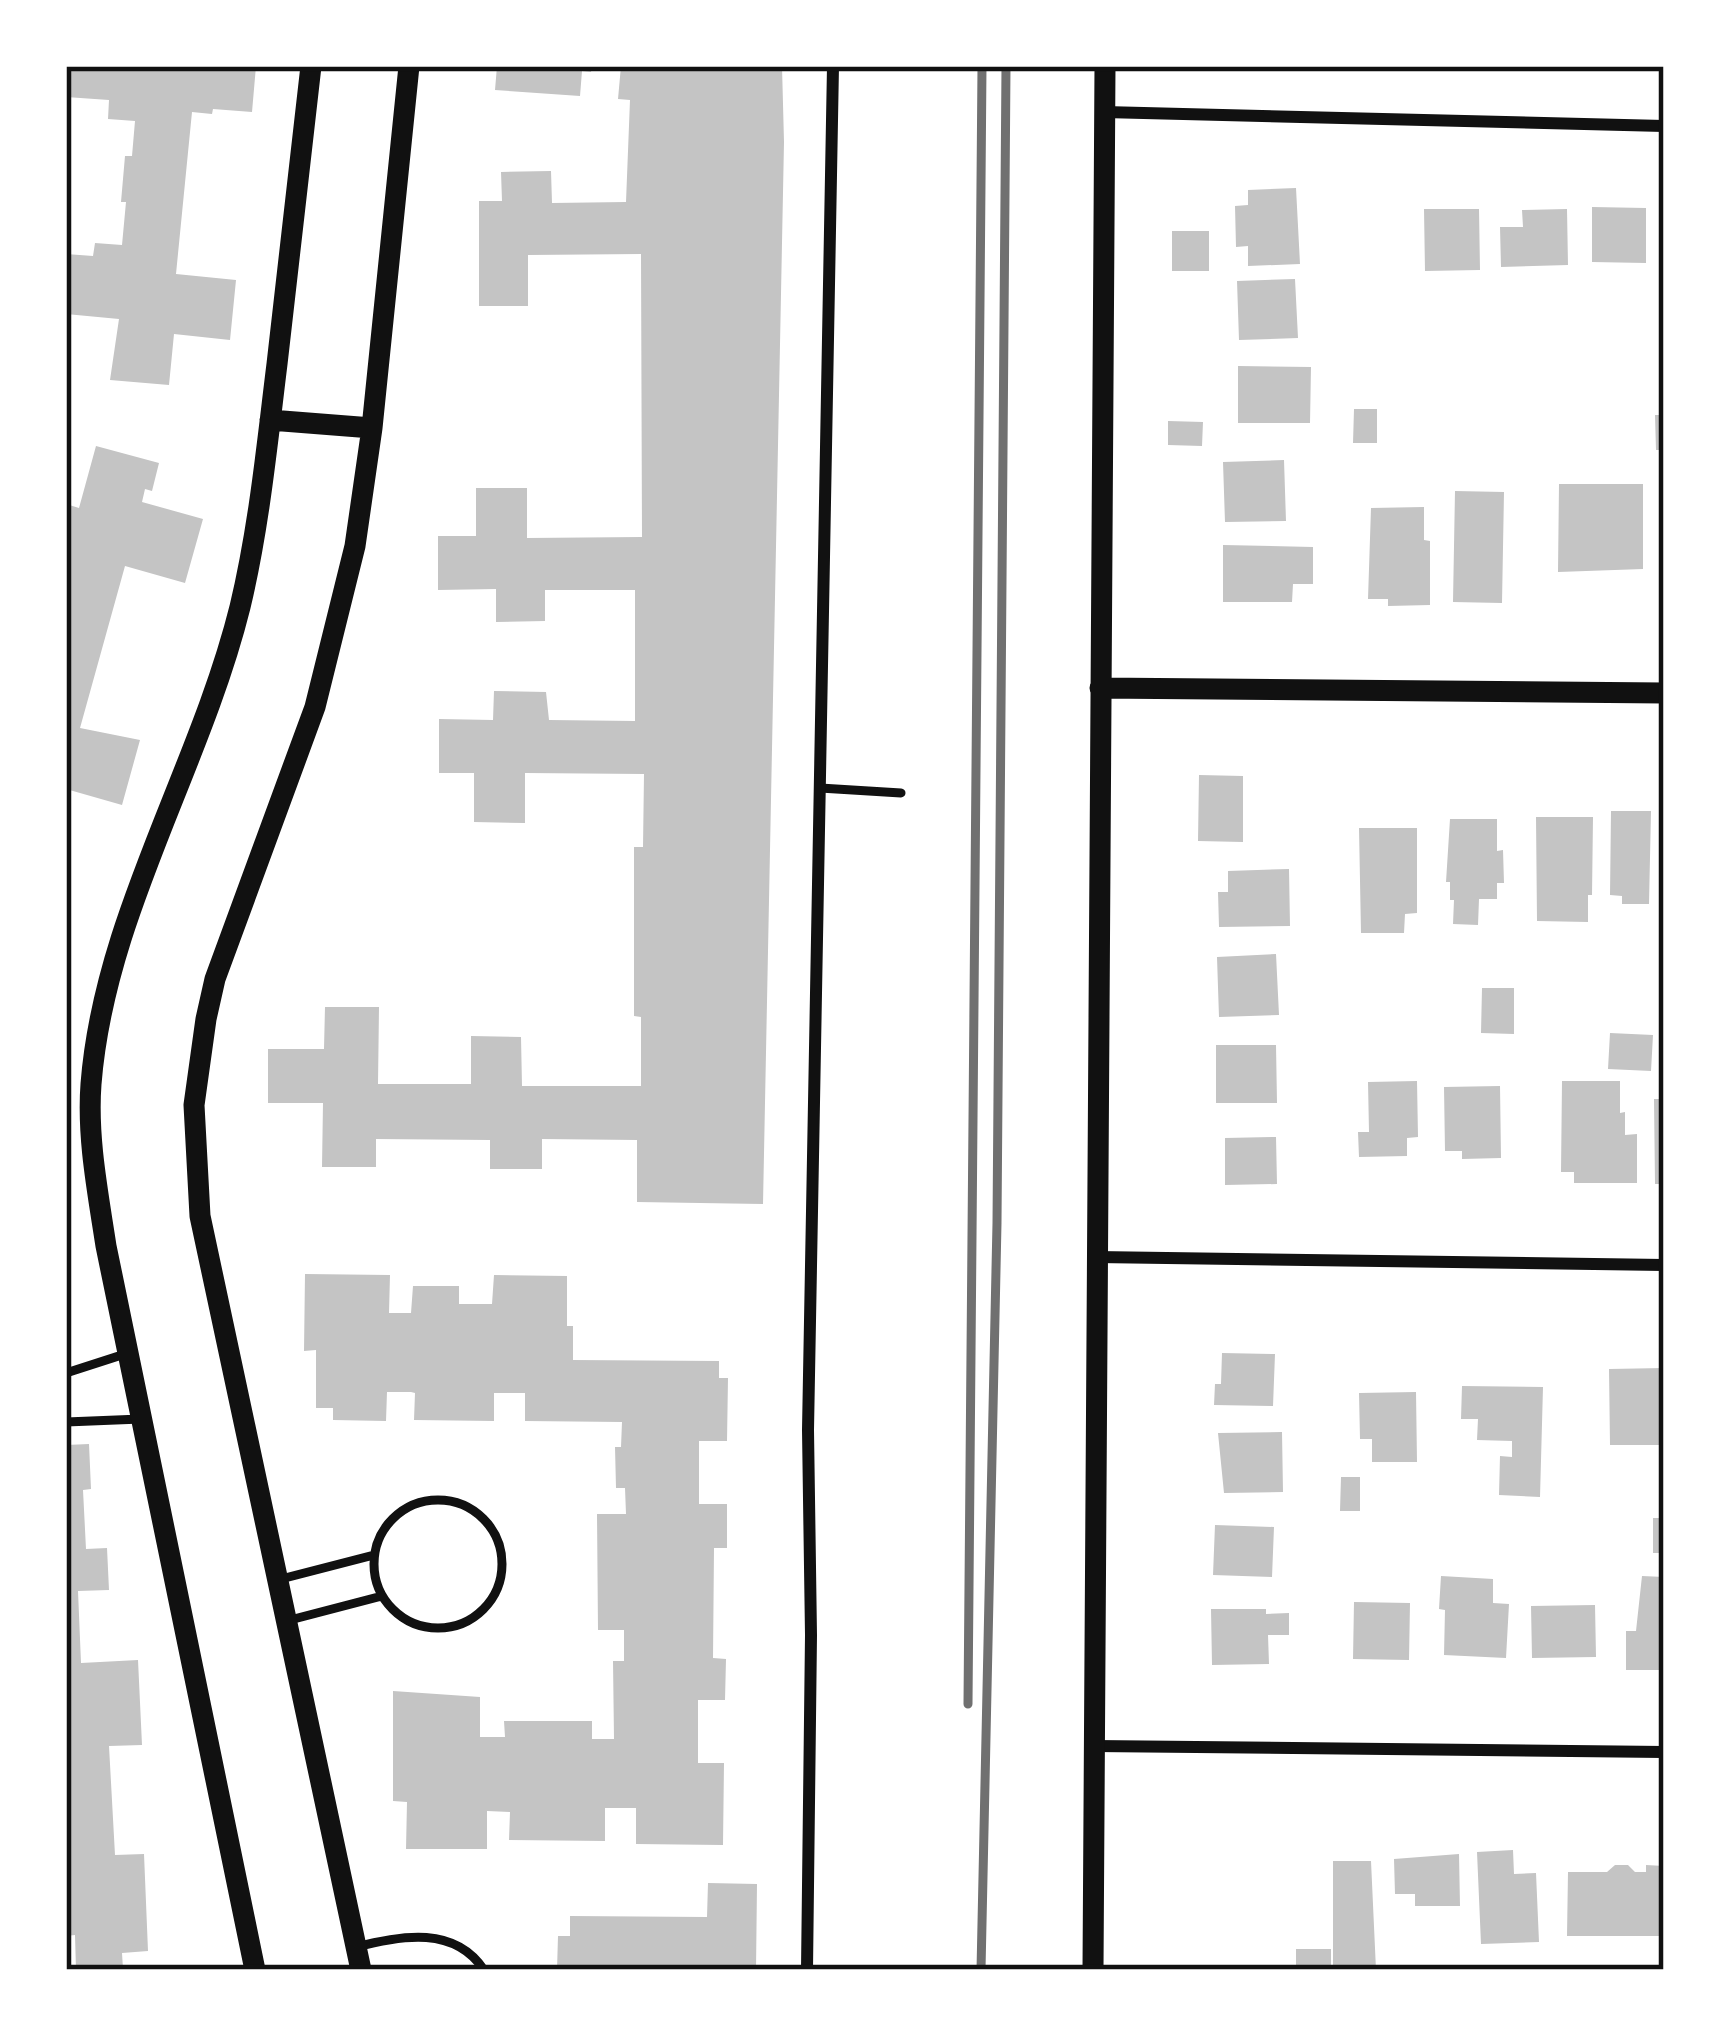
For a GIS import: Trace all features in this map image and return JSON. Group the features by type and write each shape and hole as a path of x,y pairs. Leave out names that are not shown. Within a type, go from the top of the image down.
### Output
{"street":[{"path":"255,1970 128,1353 94,1166 91,1087 124,935 206,715 240,606 262,488 311,66"},
{"path":"361,1970 200,1216 194,1105 215,979 315,707 355,546 372,428 409,66"},
{"path":"807,1970 808,1430 832,66"},
{"path":"1093,1970 1105,66"},
{"path":"1104,112 1664,126"},
{"path":"270,421 372,428"},
{"path":"1100,688 1664,693"},
{"path":"1095,1257 1664,1264"},
{"path":"1094,1746 1664,1752"}],"lane":[{"path":"820,788 901,794"},
{"path":"66,1373 128,1353"},
{"path":"66,1422 141,1419"},
{"path":"454,1501 473,1509 490,1525 499,1542 502,1573 494,1597 470,1620 451,1628 419,1626 397,1613 382,1596 374,1555 391,1519 419,1503 454,1501"},
{"path":"277,1581 374,1555"},
{"path":"285,1622 382,1596"},
{"path":"356,1947 391,1939 450,1940 471,1952 484,1970"}],"building":[{"path":"66,66 256,66 252,112 192,112 176,274 236,280 230,340 174,334 169,385 110,380 119,319 66,314 66,254 93,256 95,243 122,245 125,156 132,156 135,121 108,119 109,100 66,97"},
{"path":"497,66 592,66 591,72 582,71 580,96 495,90"},
{"path":"621,66 782,66 763,1204 637,1202 637,1140 542,1139 542,1169 490,1169 490,1140 376,1139 376,1167 322,1167 323,1103 268,1103 268,1049 324,1049 325,1007 379,1007 378,1084 471,1084 471,1036 521,1037 522,1086 641,1086 641,1017 634,1016 634,847 643,847 644,774 525,773 525,823 474,822 474,773 439,773 439,719 493,720 494,691 546,692 549,720 635,721 635,590 545,590 545,621 496,622 496,589 438,590 438,536 476,536 476,488 527,488 527,538 642,537 641,254 528,255 528,306 479,306 479,201 502,201 501,172 551,171 552,203 626,202 630,100 618,99"},
{"path":"1296,188 1300,264 1248,266 1248,246 1236,247 1235,206 1248,205 1248,190"},
{"path":"1592,207 1646,208 1646,263 1592,262"},
{"path":"1424,209 1479,209 1480,270 1425,271"},
{"path":"1567,209 1568,265 1501,267 1500,227 1523,227 1522,210"},
{"path":"1172,231 1209,231 1209,271 1172,271"},
{"path":"1295,279 1298,338 1239,340 1237,281"},
{"path":"1238,366 1311,367 1310,423 1238,423"},
{"path":"1354,409 1377,409 1377,443 1353,443"},
{"path":"1655,415 1664,415 1664,450 1656,450"},
{"path":"1168,421 1203,422 1202,446 1168,445"},
{"path":"96,446 159,463 152,491 145,489 142,502 203,519 185,583 125,566 80,728 140,740 122,805 66,789 66,504 79,508"},
{"path":"1284,460 1286,521 1225,522 1223,462"},
{"path":"1559,484 1643,484 1643,569 1558,572"},
{"path":"1455,491 1504,492 1502,603 1453,602"},
{"path":"1424,507 1424,540 1430,541 1430,605 1388,606 1388,599 1368,599 1371,508"},
{"path":"1223,545 1313,547 1313,584 1293,584 1292,602 1223,602"},
{"path":"1199,775 1243,776 1243,842 1198,841"},
{"path":"1611,811 1651,811 1649,904 1622,904 1622,896 1610,895"},
{"path":"1536,817 1593,817 1588,922 1537,921"},
{"path":"1450,819 1497,819 1504,883 1497,883 1497,899 1479,899 1478,925 1453,924 1454,900 1450,900 1450,882 1446,882"},
{"path":"1359,828 1417,828 1417,913 1405,914 1404,933 1361,933"},
{"path":"1289,869 1290,926 1219,927 1218,892 1228,892 1228,871"},
{"path":"1276,954 1279,1015 1219,1017 1217,957"},
{"path":"1482,988 1514,988 1514,1034 1481,1033"},
{"path":"1610,1033 1653,1035 1651,1071 1608,1069"},
{"path":"1216,1045 1276,1045 1277,1103 1216,1103"},
{"path":"1417,1081 1418,1137 1407,1138 1407,1156 1359,1157 1358,1132 1369,1132 1368,1082"},
{"path":"1562,1081 1620,1081 1625,1135 1637,1134 1637,1183 1574,1183 1574,1172 1561,1172"},
{"path":"1500,1086 1501,1158 1462,1159 1462,1151 1445,1151 1444,1087"},
{"path":"1654,1099 1664,1099 1664,1184 1655,1184"},
{"path":"1276,1137 1277,1184 1225,1185 1225,1138"},
{"path":"305,1274 390,1275 389,1313 411,1313 413,1286 459,1286 459,1304 492,1304 494,1275 567,1276 573,1360 719,1361 719,1378 728,1378 727,1441 699,1441 699,1504 727,1504 727,1548 714,1548 713,1658 726,1659 725,1700 698,1700 698,1763 724,1763 723,1845 636,1844 636,1808 605,1808 605,1841 509,1840 510,1812 487,1811 487,1849 406,1849 407,1802 393,1801 393,1691 480,1697 480,1737 505,1737 504,1721 592,1721 592,1739 614,1739 613,1661 624,1661 624,1630 598,1630 597,1514 626,1514 625,1488 616,1488 615,1447 621,1447 622,1422 525,1421 525,1393 494,1393 494,1421 414,1420 415,1393 411,1392 387,1392 386,1421 333,1420 333,1408 316,1408 316,1350 304,1351"},
{"path":"1222,1353 1275,1354 1273,1406 1214,1405 1215,1384 1221,1384"},
{"path":"1664,1368 1663,1445 1610,1445 1609,1369"},
{"path":"1462,1386 1543,1387 1540,1497 1499,1495 1500,1456 1512,1457 1512,1441 1477,1440 1478,1419 1461,1419"},
{"path":"1416,1392 1417,1462 1372,1462 1372,1439 1360,1439 1359,1393"},
{"path":"1282,1432 1283,1492 1224,1493 1218,1433"},
{"path":"89,1444 91,1489 83,1490 86,1549 107,1548 109,1590 78,1591 81,1663 138,1660 142,1745 109,1746 115,1855 144,1854 148,1951 122,1953 123,1969 76,1970 75,1935 66,1936 66,1445"},
{"path":"1341,1477 1360,1477 1360,1511 1340,1511"},
{"path":"1653,1518 1664,1518 1664,1553 1653,1553"},
{"path":"1215,1525 1274,1527 1272,1577 1213,1575"},
{"path":"1441,1576 1493,1579 1493,1603 1509,1604 1506,1658 1444,1655"},
{"path":"1642,1576 1664,1577 1664,1670 1626,1670 1626,1631 1636,1631"},
{"path":"1354,1602 1410,1603 1409,1660 1353,1659"},
{"path":"1595,1605 1596,1657 1532,1658 1531,1606"},
{"path":"1211,1609 1289,1613 1289,1635 1268,1635 1269,1664 1212,1665"},
{"path":"1513,1850 1514,1874 1536,1873 1539,1942 1481,1944 1477,1852"},
{"path":"1459,1854 1460,1906 1415,1906 1415,1894 1395,1894 1394,1859"},
{"path":"1333,1861 1371,1861 1376,1970 1333,1970"},
{"path":"1615,1865 1628,1865 1635,1872 1646,1872 1646,1865 1664,1866 1664,1936 1567,1936 1568,1872 1607,1872"},
{"path":"708,1883 757,1884 756,1970 557,1970 558,1936 570,1936 570,1916 707,1917"},
{"path":"1296,1949 1331,1949 1331,1970 1296,1970"}],"railway":[{"path":"968,1704 982,66"},
{"path":"981,1970 997,1223 1006,66"}]}
